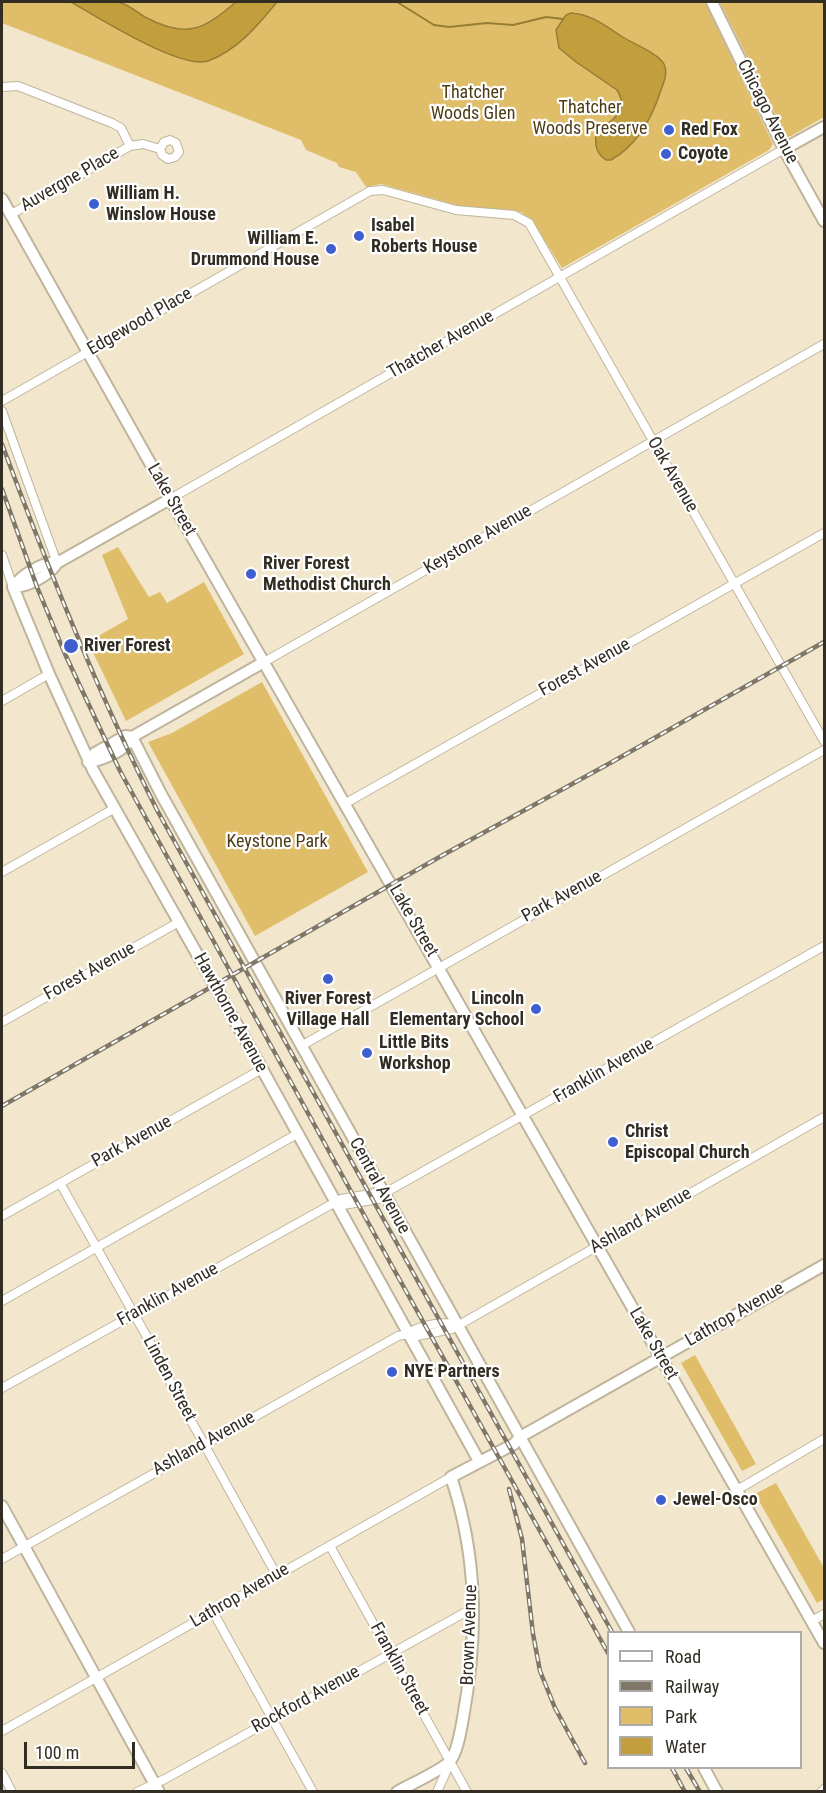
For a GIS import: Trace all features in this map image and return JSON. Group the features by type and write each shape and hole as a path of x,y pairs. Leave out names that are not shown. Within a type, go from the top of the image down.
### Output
{"street":[{"name":"Chicago Avenue","path":"712,2 784,149 825,221"},
{"path":"2,87 18,86 117,125 121,128 130,146 143,144 160,149"},
{"name":"Thatcher Avenue","path":"13,587 18,580 50,562 57,563 825,127"},
{"name":"Auvergne Place","path":"10,214 130,146"},
{"name":"Edgewood Place","path":"2,401 370,191 383,190 456,210 514,215"},
{"name":"Lake Street","path":"2,199 170,499 825,1643"},
{"name":"Oak Avenue","path":"514,215 529,223 825,741"},
{"name":"Keystone Avenue","path":"88,762 99,760 129,743 132,737 825,344"},
{"path":"2,411 57,563"},
{"name":"Forest Avenue","path":"346,803 825,532"},
{"name":"Hawthorne Avenue","path":"2,555 49,674 88,762 262,1069 479,1461"},
{"path":"2,701 49,674"},
{"name":"Central Avenue","path":"132,737 161,794 383,1194 628,1631"},
{"name":"Park Avenue","path":"301,1046 825,750"},
{"path":"2,872 115,808"},
{"name":"Forest Avenue","path":"2,1022 178,922"},
{"name":"Franklin Avenue","path":"2,1388 133,1313 335,1203 344,1204 379,1199 383,1194 825,946"},
{"name":"Park Avenue","path":"2,1216 262,1069"},
{"name":"Ashland Avenue","path":"2,1559 204,1443 398,1336 408,1334 417,1336 452,1329 825,1117"},
{"path":"2,1301 297,1134"},
{"name":"Linden Street","path":"60,1183 160,1360 277,1576"},
{"name":"Lathrop Avenue","path":"2,1731 479,1461 495,1455 514,1444 520,1437 825,1265"},
{"path":"737,1490 825,1439"},
{"name":"Brown Avenue","path":"437,1791 457,1745 469,1686 474,1632 469,1547 451,1477"},
{"path":"2,1506 157,1787"},
{"name":"Franklin Street","path":"330,1546 467,1791"},
{"name":"Rockford Avenue","path":"137,1791 157,1787 272,1719 473,1608"},
{"path":"213,1612 313,1791"},
{"path":"812,1621 825,1614"},
{"path":"397,1791 450,1761"},
{"path":"705,1769 717,1791"},
{"path":"2,1773 12,1791"}],"green space":[{"name":"Thatcher Woods Glen","path":"2,2 71,2 207,61 246,36 277,2 705,2 773,144 769,150 562,268 531,219 521,212 460,206 381,184 366,187 356,172 339,167 337,163 306,150 301,140 2,23"},
{"path":"119,2 236,2 204,24 178,29 165,26"},
{"path":"720,2 824,2 824,117 791,136 788,137 785,134"},
{"path":"118,547 149,597 160,592 167,603 204,582 244,654 126,721 88,642 128,619 102,555"},
{"name":"Keystone Park","path":"262,682 368,872 255,936 148,742 172,733"},
{"path":"695,1355 756,1464 742,1471 681,1363"},
{"path":"776,1483 824,1568 824,1599 817,1603 755,1494"}],"water":[{"path":"71,2 118,2 161,24 184,29 194,28 214,19 236,2 277,2 238,44 208,61 195,62 179,58 139,40"},
{"path":"571,13 598,21 656,56 665,67 666,74 663,84 643,130 629,147 611,160 606,160 598,152 596,135 617,115 622,104 621,98 617,90 559,48 556,30 566,15"}],"waterway":[{"path":"397,2 434,25 449,27 487,23 513,25 546,17 563,19"}],"railway":[{"path":"2,444 74,629 157,810 611,1631"},
{"path":"2,489 37,587 65,654 120,771 607,1651"},
{"path":"2,1106 824,642"},
{"path":"509,1489 522,1539 533,1634 540,1671 555,1708 585,1763"},
{"path":"673,1769 685,1792"},
{"path":"687,1769 700,1792"}],"place":[{"name":"Red Fox","path":"669,130"},
{"name":"Coyote","path":"666,154"},
{"name":"William H. Winslow House","path":"94,204"},
{"name":"Isabel Roberts House","path":"359,236"},
{"name":"William E. Drummond House","path":"331,249"},
{"name":"River Forest Methodist Church","path":"251,574"},
{"name":"River Forest","path":"71,646"},
{"name":"River Forest Village Hall","path":"328,979"},
{"name":"Lincoln Elementary School","path":"536,1009"},
{"name":"Little Bits Workshop","path":"367,1053"},
{"name":"Christ Episcopal Church","path":"613,1142"},
{"name":"NYE Partners","path":"392,1372"},
{"name":"Jewel-Osco","path":"661,1500"}],"park label":[{"name":"Thatcher Woods Preserve","path":"590,118"}]}
